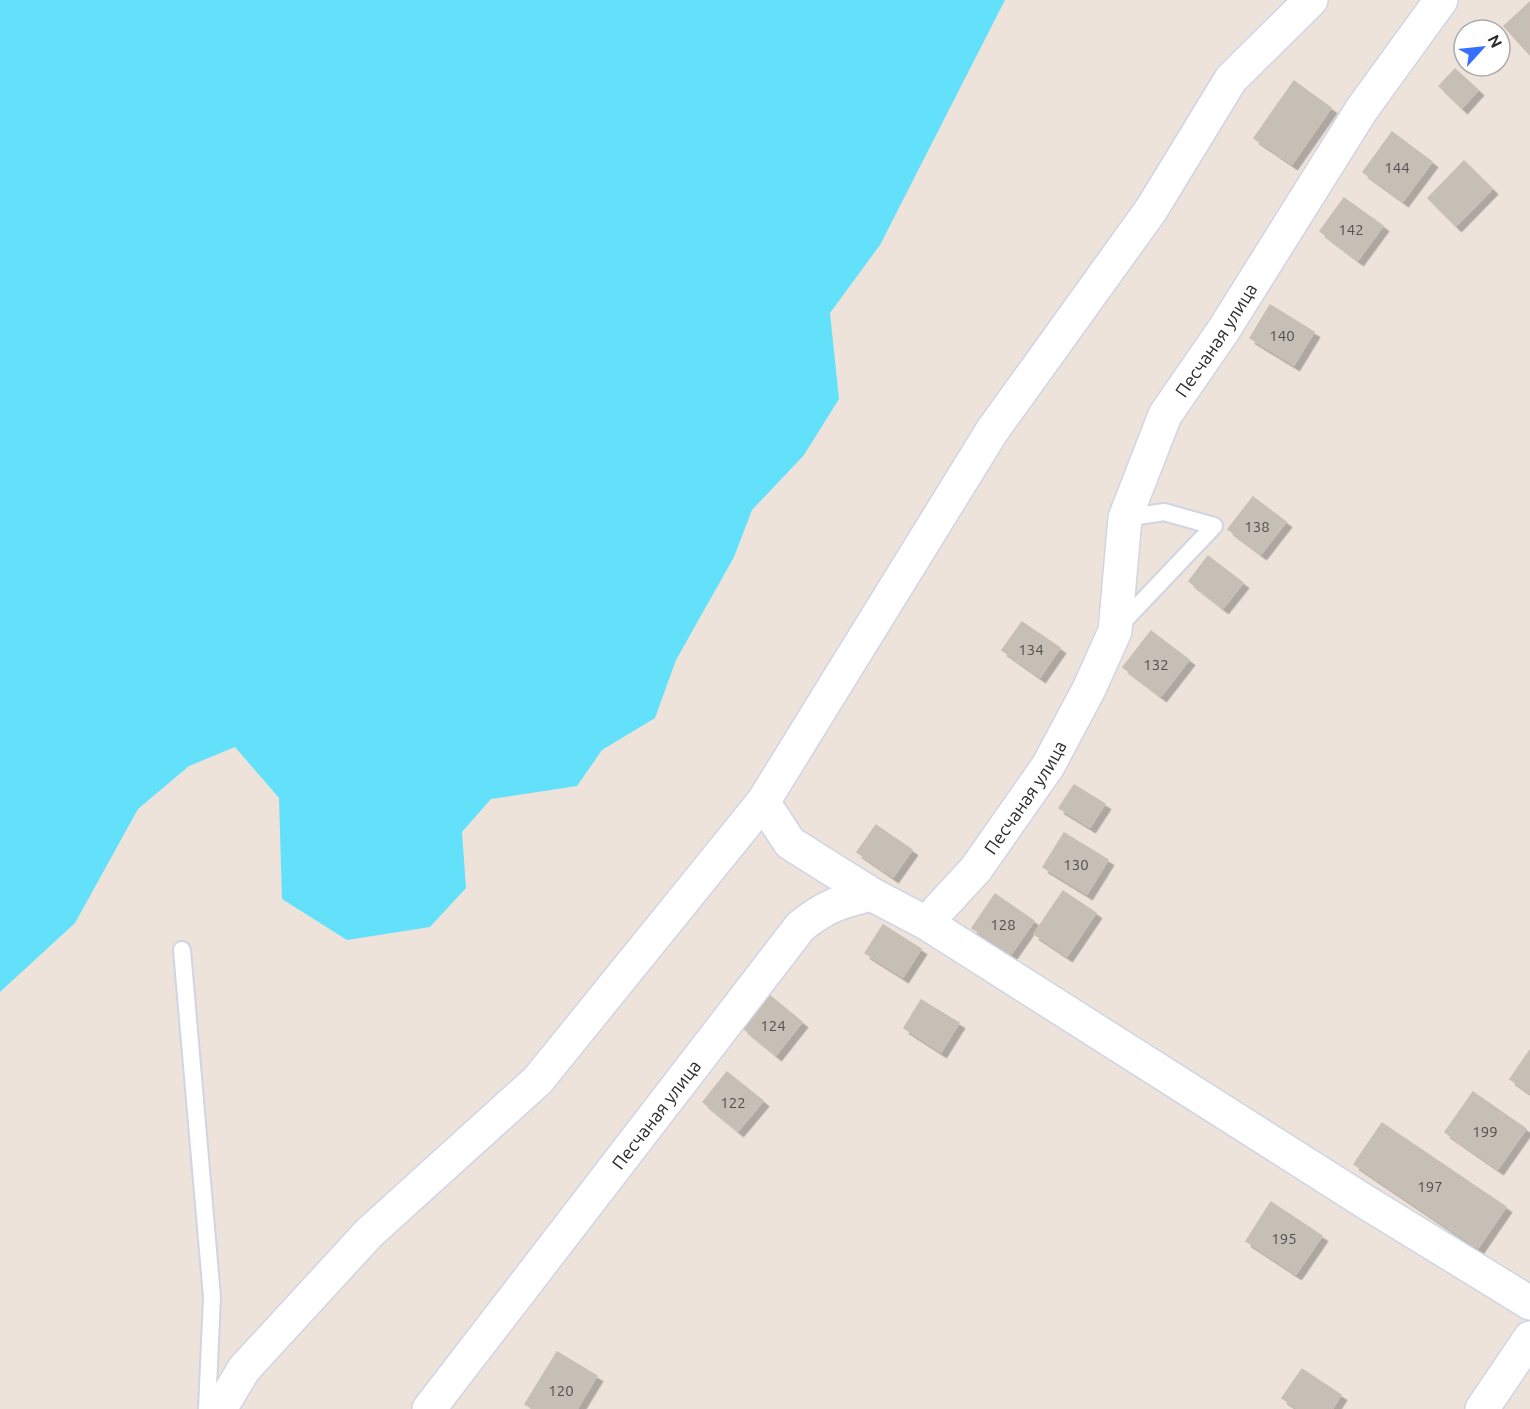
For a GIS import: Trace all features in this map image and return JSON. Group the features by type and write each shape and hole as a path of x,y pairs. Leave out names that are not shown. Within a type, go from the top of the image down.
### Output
{"street":[{"path":"220,1409 244,1369 369,1233 538,1080 763,802 992,432 1151,210 1230,79 1311,0"},
{"name":"Песчаная улица","path":"928,924 976,869 1048,766 1089,689 1114,631 1125,518 1165,415 1223,331 1362,109 1441,0"},
{"path":"763,802 790,843 871,894 928,924 1364,1201 1530,1303"},
{"name":"Песчаная улица","path":"429,1409 800,927 818,912 844,901 871,894"},
{"path":"1482,1409 1530,1338"}],"lane":[{"path":"1114,631 1214,526 1164,512 1125,518"},
{"path":"182,950 212,1297 207,1409"}],"water":[{"path":"0,0 1005,0 880,245 830,313 839,399 804,455 752,510 734,557 676,660 655,718 602,750 577,786 491,799 462,832 466,888 430,927 347,940 282,899 279,798 235,747 189,766 138,809 75,923 0,992"}],"building":[{"path":"1530,2 1530,55 1512,35 1512,19"},
{"path":"1452,72 1452,78 1465,78 1478,90 1462,108 1439,86"},
{"path":"1294,81 1331,108 1292,164 1254,138"},
{"path":"1392,132 1432,162 1403,201 1363,172"},
{"path":"1464,161 1492,189 1456,226 1428,198"},
{"path":"1344,198 1383,226 1358,260 1320,231"},
{"path":"1270,305 1314,332 1294,365 1250,338"},
{"path":"1253,497 1286,522 1261,554 1228,529"},
{"path":"1208,556 1243,583 1223,608 1189,581"},
{"path":"1022,622 1060,648 1040,677 1002,650"},
{"path":"1151,631 1189,660 1161,696 1123,667"},
{"path":"1074,785 1105,804 1090,827 1059,808"},
{"path":"876,825 912,850 893,877 857,852"},
{"path":"1064,833 1108,860 1087,894 1043,867"},
{"path":"1063,891 1096,913 1067,956 1034,934"},
{"path":"995,894 1034,921 1011,954 972,928"},
{"path":"883,925 921,949 903,977 865,953"},
{"path":"769,995 802,1022 776,1055 743,1028"},
{"path":"921,1000 959,1023 941,1052 904,1028"},
{"path":"1530,1050 1530,1093 1510,1079"},
{"path":"727,1072 763,1101 738,1131 703,1102"},
{"path":"1473,1092 1526,1129 1498,1169 1445,1132"},
{"path":"1382,1123 1506,1207 1478,1248 1354,1164"},
{"path":"1271,1202 1322,1236 1296,1274 1246,1241"},
{"path":"557,1352 597,1376 577,1409 533,1409 525,1404"},
{"path":"1302,1369 1341,1395 1332,1409 1298,1409 1282,1398"}]}
